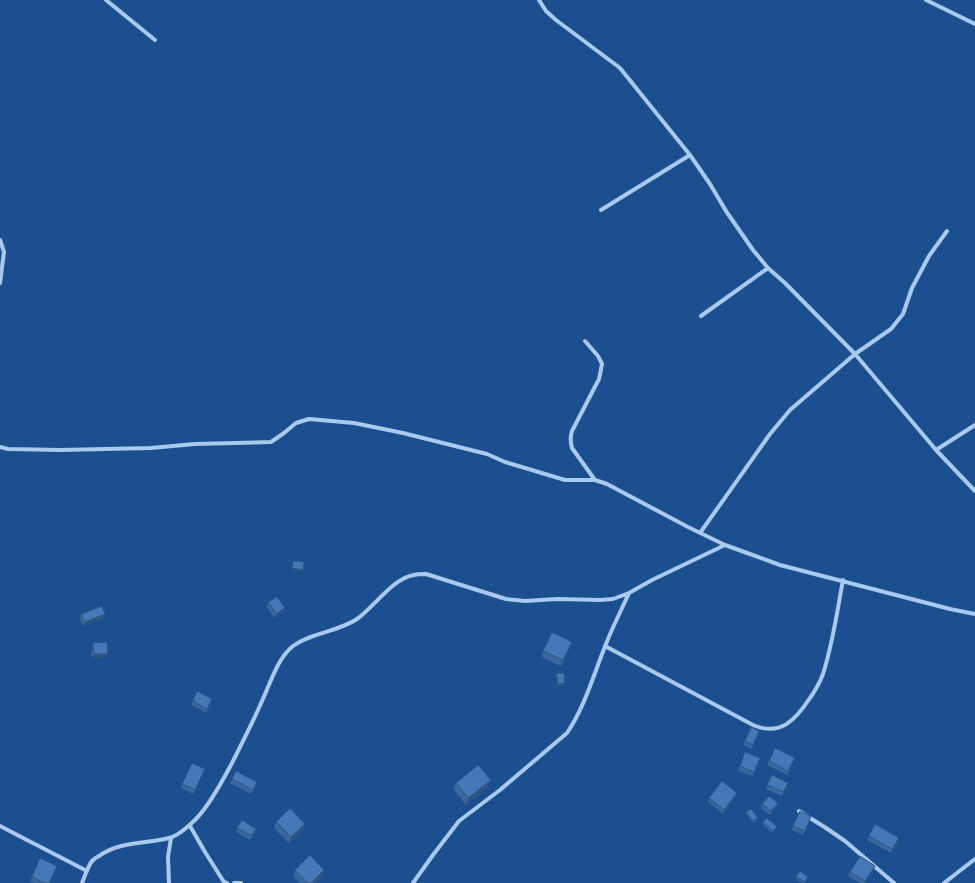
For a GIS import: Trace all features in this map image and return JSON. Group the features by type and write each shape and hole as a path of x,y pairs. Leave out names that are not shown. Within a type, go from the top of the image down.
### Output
{"street":[{"path":"106,0 154,40"},
{"path":"539,0 546,11 556,20 620,68 690,155 752,250 768,268 785,283 855,354 936,450 975,491"},
{"path":"926,0 975,24"},
{"path":"601,210 690,155"},
{"path":"700,533 770,434 790,410 855,354 891,329 903,314 912,288 930,256 947,231"},
{"path":"0,240 4,252 0,283"},
{"path":"701,316 768,268"},
{"path":"584,341 598,356 602,364 598,379 572,431 570,442 572,448 596,480"},
{"path":"0,448 60,450 151,448 271,442 296,423 309,419 354,423 403,433 487,454 505,462 565,480 596,480 607,484 725,545 780,565 843,580 950,609 975,614"},
{"path":"936,450 975,425"},
{"path":"82,883 93,860 103,853 125,845 171,838 190,826 201,814 220,786 278,666 285,656 302,640 346,625 357,618 403,579 413,575 426,574 506,599 526,601 556,599 613,599 629,593 652,580 725,545"},
{"path":"604,646 759,728 768,730 783,727 790,723 801,712 823,676 832,642 843,580"},
{"path":"413,883 459,821 567,733 574,723 604,646 629,593"},
{"path":"799,811 845,841 894,883"},
{"path":"0,826 87,871"},
{"path":"190,826 224,882 227,883"},
{"path":"169,883 168,857 171,838"},
{"path":"944,883 975,859"},
{"path":"234,883 241,883"}],"building":[{"path":"293,561 304,562 303,570 292,568"},
{"path":"277,597 285,608 276,614 268,602"},
{"path":"102,606 105,614 85,622 81,614"},
{"path":"552,632 572,642 563,660 543,651"},
{"path":"107,642 108,654 94,654 93,643"},
{"path":"557,673 564,673 565,683 558,684"},
{"path":"197,691 212,699 207,709 193,701"},
{"path":"751,727 759,731 753,745 745,741"},
{"path":"775,748 795,758 788,771 769,761"},
{"path":"745,752 760,758 754,772 740,766"},
{"path":"192,763 205,769 195,790 182,784"},
{"path":"478,765 491,780 468,798 456,783"},
{"path":"236,771 257,782 253,790 232,779"},
{"path":"772,775 788,783 783,792 767,785"},
{"path":"722,781 737,793 724,810 709,798"},
{"path":"769,796 778,803 771,811 762,804"},
{"path":"290,808 305,824 291,837 276,822"},
{"path":"751,809 758,818 753,821 746,812"},
{"path":"800,811 811,816 805,831 793,826"},
{"path":"767,818 777,827 773,831 763,822"},
{"path":"242,820 256,829 252,836 237,828"},
{"path":"875,824 899,838 892,849 869,836"},
{"path":"310,855 324,870 311,883 308,883 295,870"},
{"path":"860,856 875,866 865,881 850,872"},
{"path":"40,858 57,866 49,883 44,883 32,877"},
{"path":"800,871 808,877 805,882 796,877"}]}
